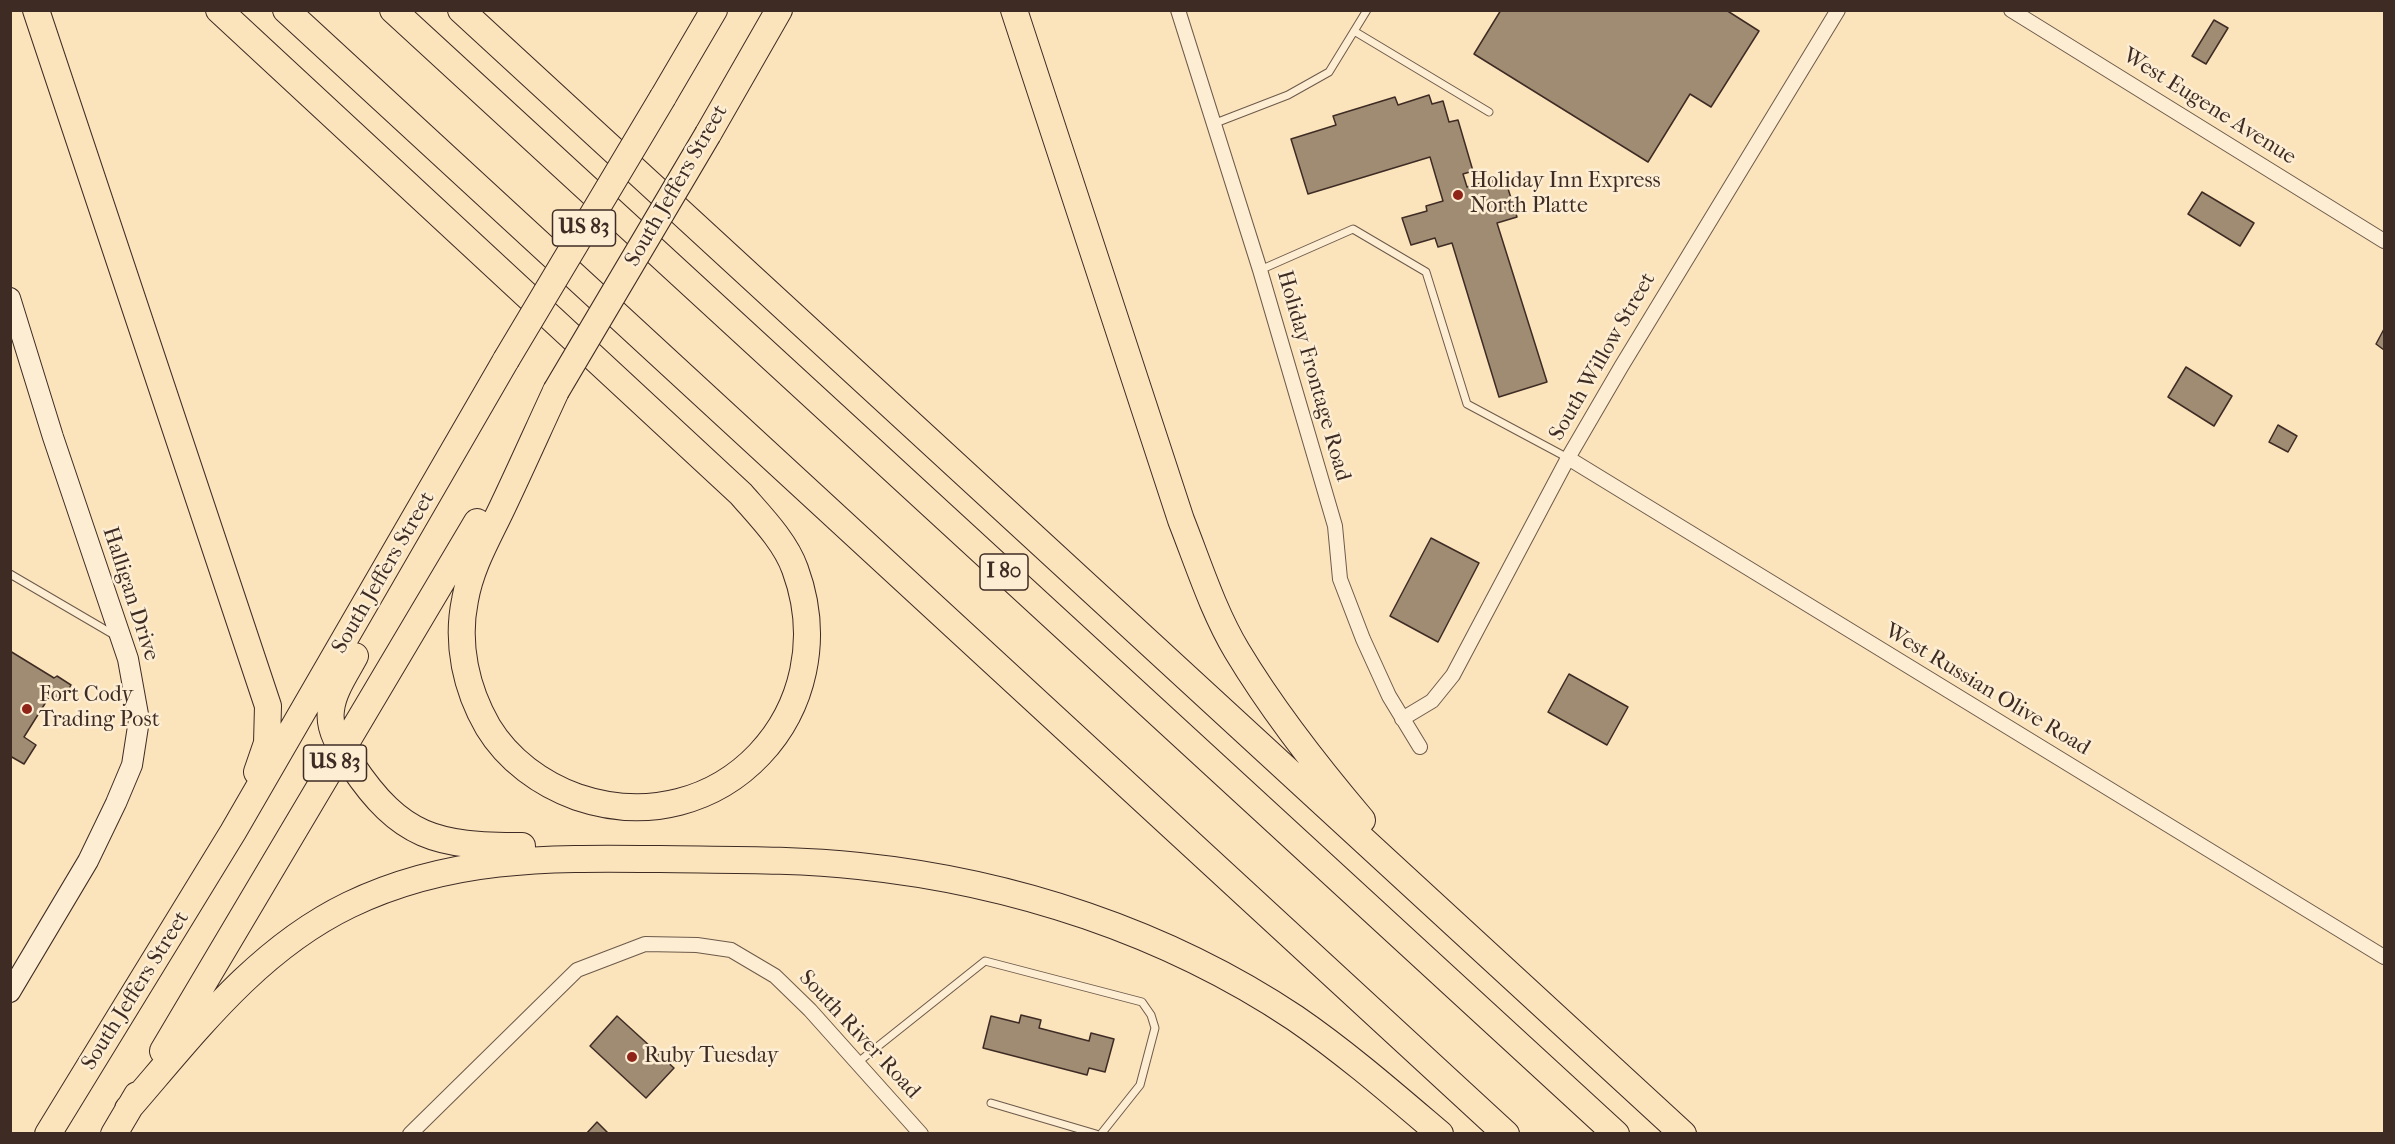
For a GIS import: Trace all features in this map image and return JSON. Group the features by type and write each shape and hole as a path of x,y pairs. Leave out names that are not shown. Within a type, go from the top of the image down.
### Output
{"highway":[{"path":"36,10 268,706 267,743 233,832"},
{"path":"219,10 734,487 772,530 794,566 804,600 807,630 801,685 790,714 775,737 755,759 732,777 683,802 628,809 596,803 563,792 537,778 497,743 474,702 466,674 461,636 465,601 477,555 502,508 556,392"},
{"path":"286,10 1506,1134"},
{"name":"I 80","path":"393,10 1616,1134"},
{"path":"461,10 1683,1134"},
{"path":"663,97 702,10"},
{"name":"South Jeffers Street","path":"48,1134 233,832 506,360 714,10"},
{"name":"South Jeffers Street","path":"114,1134 556,392 779,10"},
{"path":"1014,10 1181,520 1236,649 1289,728 1334,786 1376,836 1472,939"},
{"path":"420,512 402,570 337,690 331,707 333,732 342,751 385,808 412,829 442,840 489,846 633,849 740,860"},
{"path":"128,1109 218,1005 263,962 282,946 346,906 384,890 426,875 513,860 740,860 858,866 967,884 1076,911 1179,954 1294,1018 1350,1058 1440,1134"}],"street":[{"name":"Holiday Frontage Road","path":"1178,10 1260,270 1335,526 1340,579 1363,639 1402,719 1420,747"},
{"name":"South Willow Street","path":"1402,719 1432,701 1453,675 1568,458 1717,205 1838,10"},
{"name":"West Eugene Avenue","path":"2011,10 2385,241"},
{"name":"Halligan Drive","path":"10,298 53,436 129,659 139,720 132,765 88,861 10,992"},
{"name":"West Russian Olive Road","path":"1568,458 2385,957"},
{"name":"South River Road","path":"410,1134 577,970 645,944 697,945 731,950 775,976 810,1010 921,1134"}],"lane":[{"path":"1213,124 1288,95 1329,72 1364,12"},
{"path":"1354,31 1489,112"},
{"path":"1260,270 1353,229 1426,272 1467,404 1568,458"},
{"path":"10,574 121,639"},
{"path":"857,1063 985,961 1142,1002 1151,1015 1155,1028 1140,1085 1101,1134"},
{"path":"991,1103 1096,1134"}],"building":[{"path":"1501,10 1726,10 1759,31 1711,107 1690,94 1648,162 1474,54"},
{"path":"2214,20 2228,28 2206,64 2192,56"},
{"path":"1429,95 1432,104 1443,101 1449,122 1458,120 1473,171 1463,174 1467,187 1504,176 1517,217 1497,223 1547,382 1499,397 1452,243 1438,247 1435,238 1411,245 1402,218 1427,211 1426,206 1443,201 1430,157 1308,194 1291,139 1336,125 1333,116 1395,97 1398,105"},
{"path":"2202,192 2254,223 2240,246 2188,214"},
{"path":"2384,329 2384,350 2376,344"},
{"path":"2186,367 2232,396 2214,426 2168,397"},
{"path":"2278,425 2297,436 2288,452 2269,442"},
{"path":"1431,538 1479,563 1438,642 1390,616"},
{"path":"10,651 54,678 57,676 71,685 62,701 51,694 24,737 36,745 24,764 10,756"},
{"path":"1569,674 1628,707 1607,745 1548,712"},
{"path":"1021,1015 1041,1020 1039,1028 1089,1041 1091,1033 1114,1039 1105,1072 1089,1068 1087,1075 983,1048 991,1016 1019,1023"},
{"name":"Ruby Tuesday","path":"617,1016 674,1068 646,1098 590,1046"},
{"path":"597,1122 609,1134 586,1134"}],"place":[{"name":"Holiday Inn Express North Platte","path":"1458,195"},
{"name":"Fort Cody Trading Post","path":"27,709"},
{"name":"Ruby Tuesday","path":"632,1057"}]}
